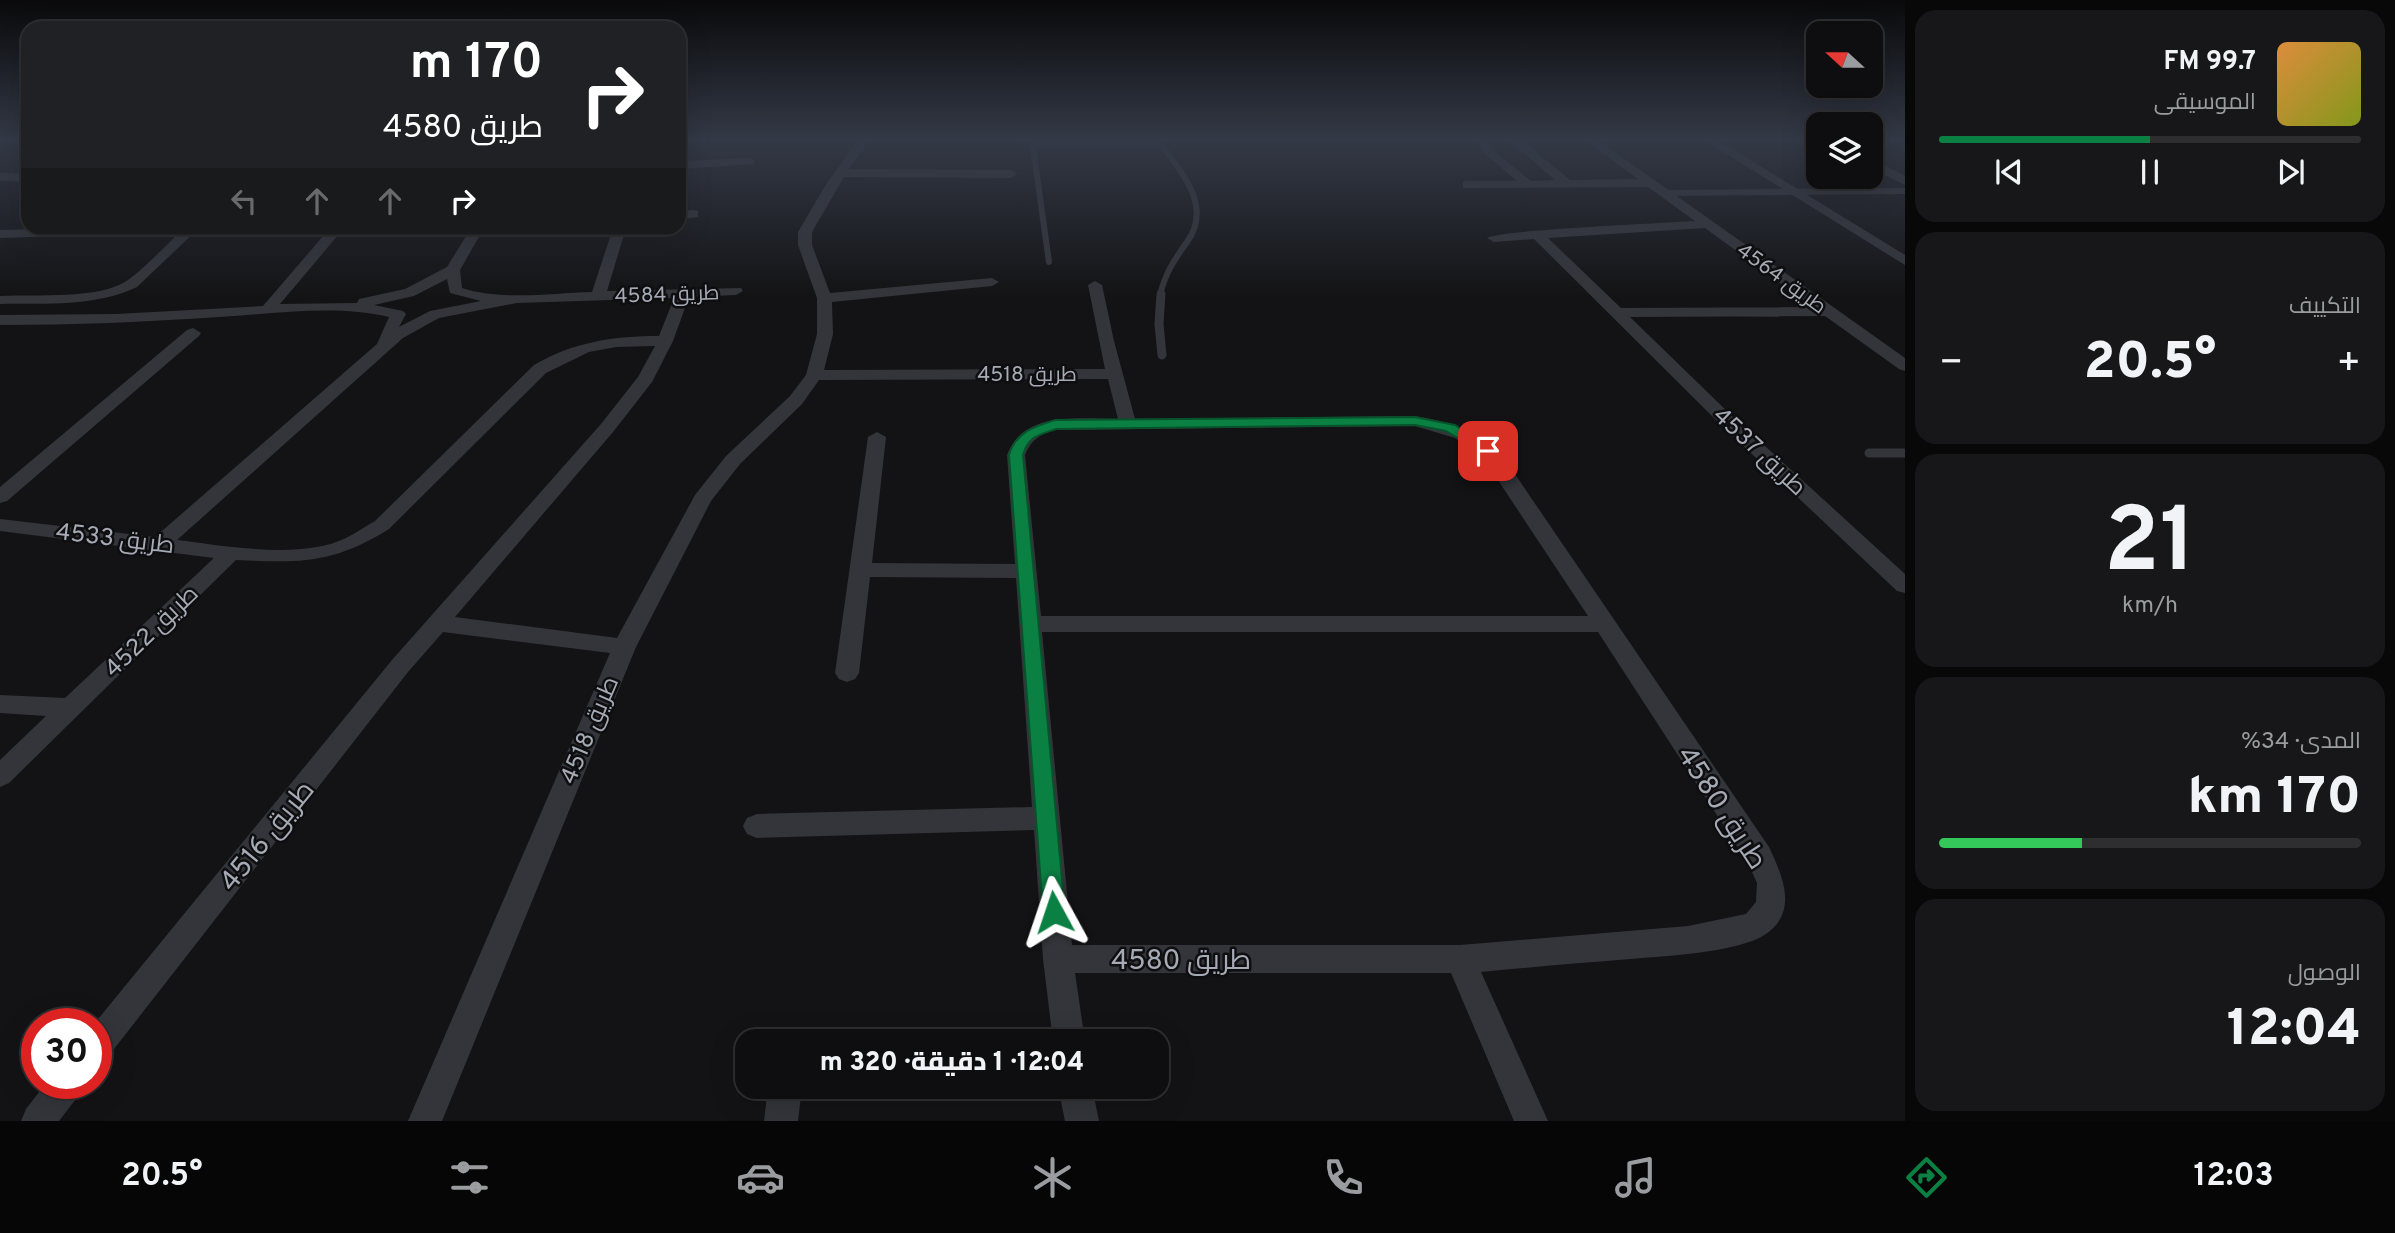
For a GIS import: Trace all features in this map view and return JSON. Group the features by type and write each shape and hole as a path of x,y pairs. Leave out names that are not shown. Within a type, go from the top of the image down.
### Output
{"street":[{"name":"طريق 4518","path":"425,1121 624,647 702,499 733,460 796,400 814,375 825,334 824,298 804,244 804,232 829,192"},
{"path":"1794,192 1905,261"},
{"name":"طريق 4564","path":"1663,193 1905,366"},
{"path":"1493,238 1707,224"},
{"path":"0,234 21,233"},
{"name":"طريق 4537","path":"1536,234 1725,419 1905,586"},
{"path":"0,300 96,295 120,290 132,284 184,235"},
{"path":"267,310 331,235"},
{"path":"398,314 393,307 409,293 453,270 473,235"},
{"name":"طريق 4584","path":"598,297 617,235"},
{"path":"161,543 381,347 397,335 458,302 459,293 455,290 453,270"},
{"path":"824,298 992,282"},
{"path":"1095,285 1128,424"},
{"name":"طريق 4584","path":"409,293 439,288 472,296 517,299 736,291"},
{"path":"328,308 409,293"},
{"name":"طريق 4516","path":"112,1027 436,623 607,428 646,378 665,341 683,294"},
{"name":"طريق 4584","path":"435,314 517,299"},
{"path":"0,320 77,320 328,308 372,309 414,317 435,314"},
{"path":"1618,313 1826,311"},
{"path":"381,347 394,327 398,314"},
{"path":"0,497 193,333"},
{"path":"231,553 300,556 351,544 382,525 540,369 554,359 569,351 605,342 665,341"},
{"path":"1885,352 1905,352"},
{"name":"طريق 4518","path":"814,375 1115,374"},
{"name":"طريق 4580","path":"1058,960 1460,960 1688,940 1730,933 1756,924 1770,907 1771,883 1759,856 1488,451 1451,428 1397,420 1055,425 1027,434 1019,444 1016,455 1058,960 1067,1029"},
{"path":"847,674 877,437"},
{"name":"طريق 4533","path":"0,524 231,553"},
{"name":"طريق 4522","path":"0,776 231,553"},
{"path":"860,570 1026,571"},
{"path":"436,623 624,647"},
{"path":"1030,624 1603,624"},
{"path":"0,704 72,708"},
{"path":"757,826 1046,818"},
{"path":"1460,960 1531,1121"},
{"path":"38,1121 55,1099"},
{"path":"781,1121 784,1099"},
{"path":"1077,1099 1082,1121"}],"lane":[{"path":"1039,192 1049,262"},
{"path":"1162,355 1158,316 1163,282 1167,271 1195,228 1198,211 1190,192"},
{"path":"1663,193 1707,192"},
{"path":"1869,453 1905,453"}],"route":[{"path":"1054,912 1016,455 1019,444 1027,434 1055,425 1397,420 1433,423 1451,428 1488,451"}]}
